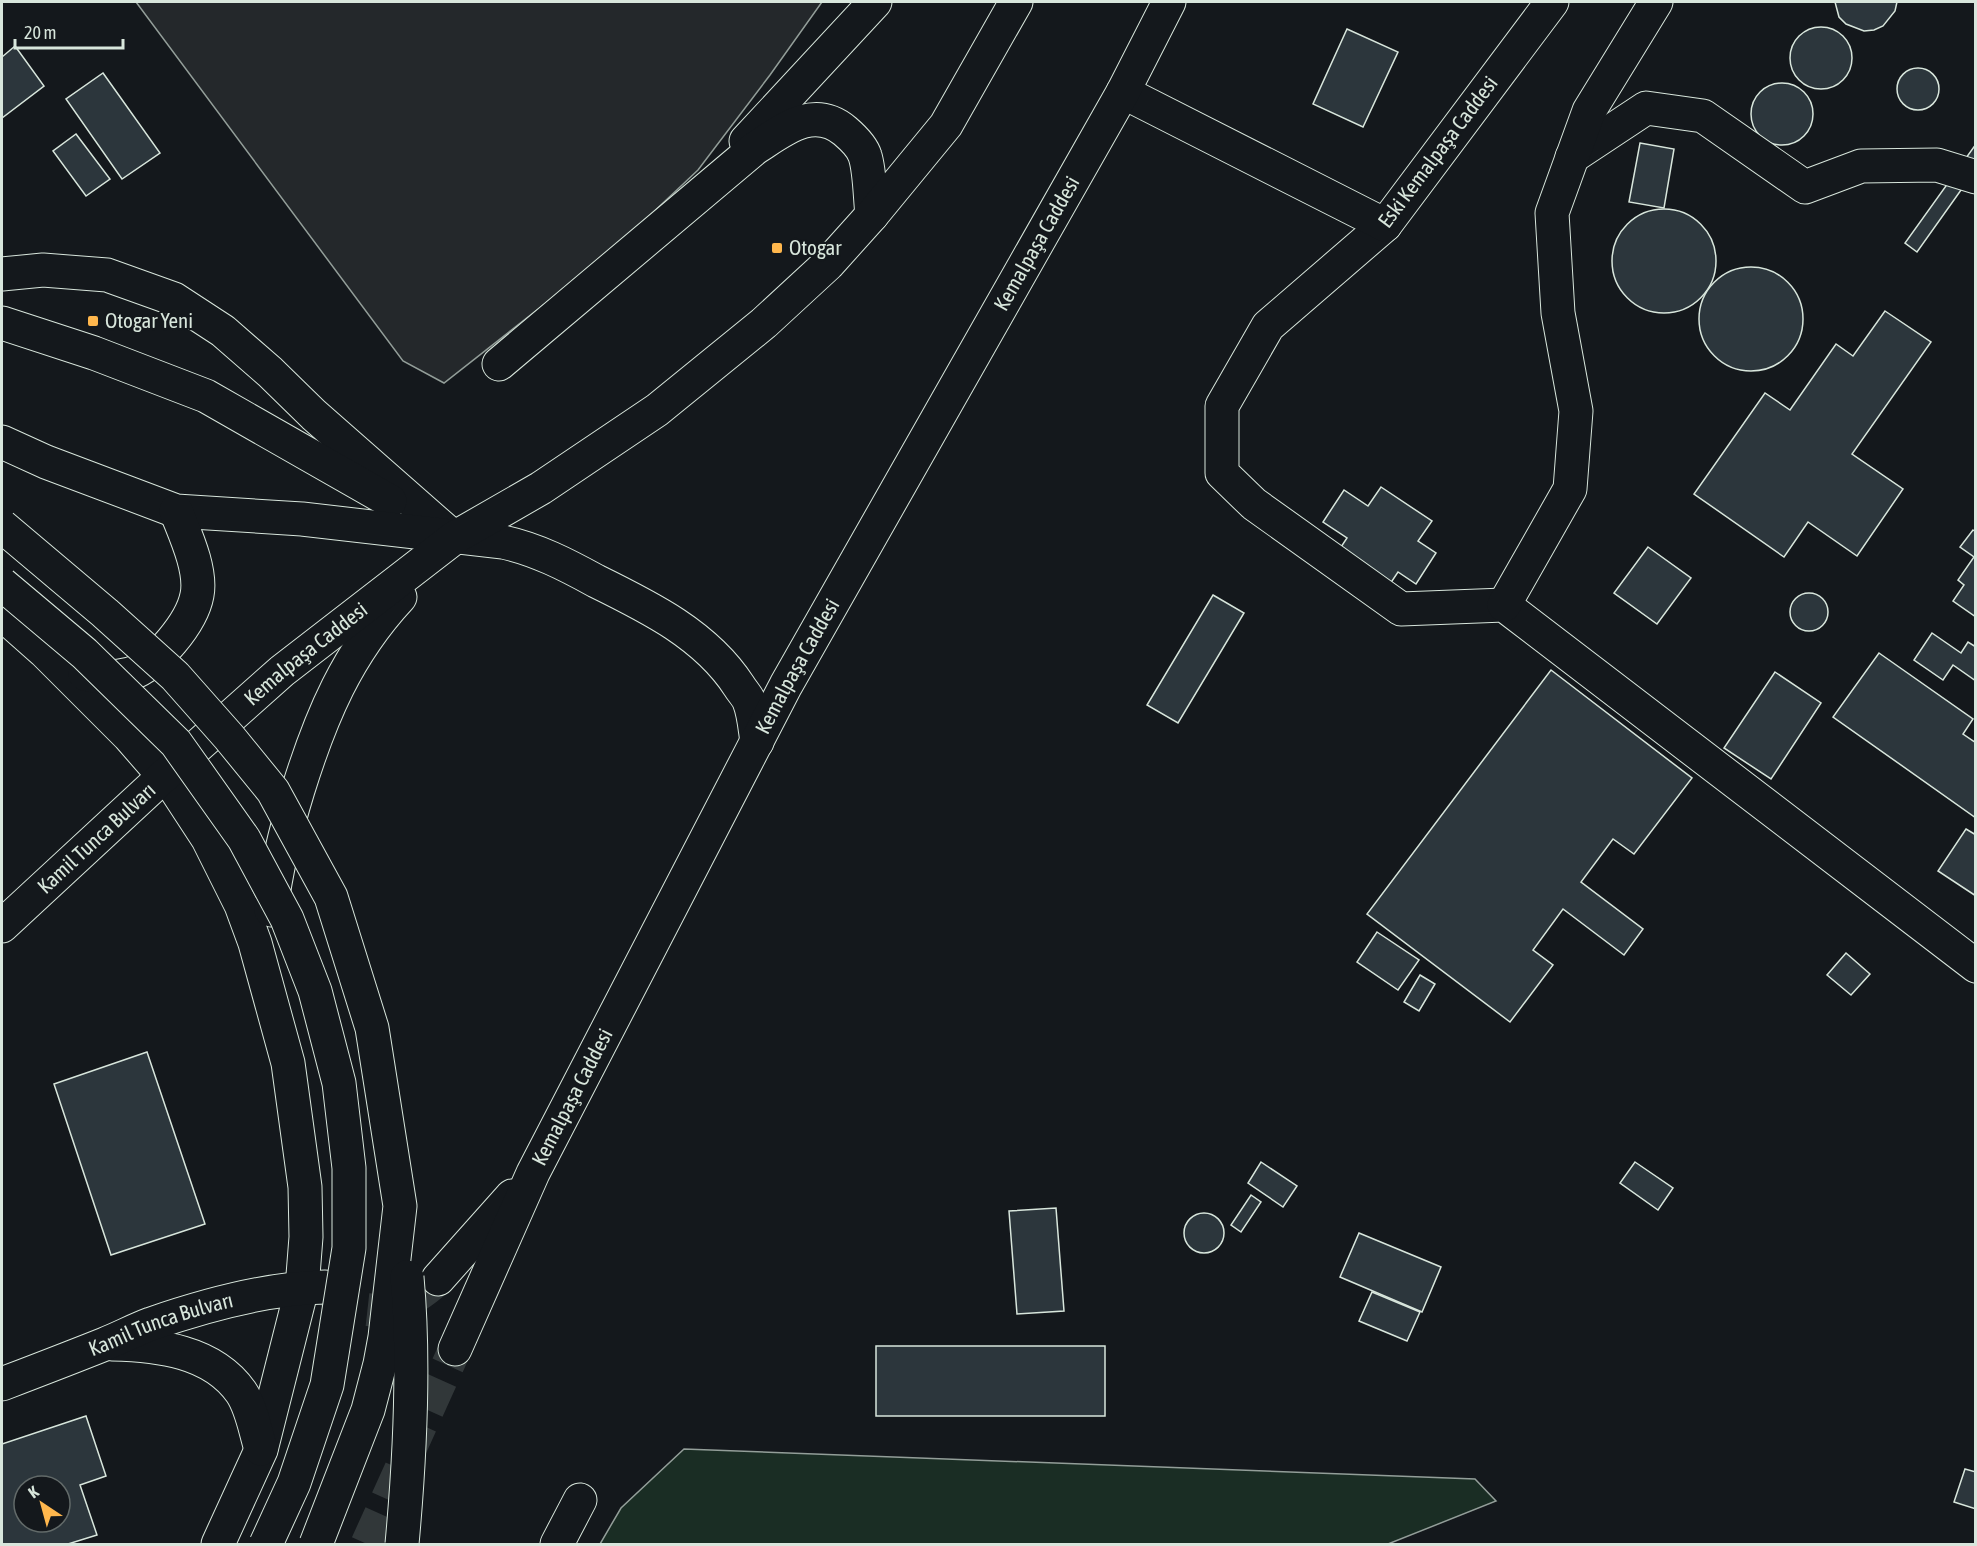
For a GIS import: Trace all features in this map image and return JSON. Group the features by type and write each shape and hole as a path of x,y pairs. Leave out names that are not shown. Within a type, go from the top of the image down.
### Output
{"main road":[{"path":"644,241 758,128 875,2"},
{"name":"Kemalpaşa Caddesi","path":"165,776 282,671 454,538 541,488 657,410 764,322 828,264 872,215 946,125 1016,2"},
{"name":"Kemalpaşa Caddesi","path":"454,1349 533,1173 786,685 1123,92 1169,2"},
{"name":"Eski Kemalpaşa Caddesi","path":"1504,605 1401,609 1254,504 1222,473 1222,406 1268,326 1386,225 1552,2"},
{"path":"1656,2 1589,111 1552,213 1558,313 1576,411 1570,489 1504,605 1976,966"},
{"path":"1123,92 1386,225"},
{"path":"1572,157 1646,108 1702,116 1805,187 1861,166 1937,165 1976,177"},
{"path":"499,364 754,149 788,127 816,118 838,125 855,139 865,155 872,215"},
{"path":"2,274 43,270 107,276 174,299 224,331 314,415 454,538"},
{"path":"2,323 94,353 206,396 454,538"},
{"path":"2,442 46,462 176,511 302,519 503,542 559,561 669,620 703,645 731,674 749,702 757,742"},
{"path":"44,651 77,671 101,678 132,673 159,656 189,618 198,594 195,562 176,511"},
{"path":"2,526 175,676 273,791 331,897 372,1028 400,1206 409,1302 410,1347 408,1465 402,1545"},
{"path":"275,1013 270,954 274,885 314,738 332,697 372,631 387,611 454,538"},
{"path":"2,584 84,653 176,743 244,839 287,919 315,991 339,1083 349,1168 349,1248 327,1385 294,1483 266,1545"},
{"path":"2,614 44,651 129,736 165,776 208,839 231,883 255,943 275,1013 292,1087 305,1187 306,1237 314,1288 261,1449 218,1545"},
{"name":"Kamil Tunca Bulvarı","path":"2,926 165,776"},
{"path":"438,1279 533,1173"},
{"path":"316,1545 368,1410 377,1375 385,1336 400,1206"},
{"name":"Kamil Tunca Bulvarı","path":"2,1384 149,1325 191,1312 268,1293 314,1288"},
{"path":"107,1343 146,1344 169,1348 195,1357 217,1369 242,1393 248,1405 261,1449"},
{"path":"557,1545 580,1500"}],"green space":[{"path":"684,1449 1475,1479 1496,1501 1388,1544 600,1544 621,1508"}],"shaded area":[{"path":"136,2 822,2 698,170 611,252 444,383 403,361"}],"building":[{"path":"1835,2 1897,2 1895,11 1883,26 1864,31 1846,24 1839,17"},
{"path":"1815,27 1827,27 1843,36 1850,46 1852,58 1850,70 1843,80 1827,89 1815,89 1804,84 1795,75 1790,64 1790,52 1795,41 1804,32"},
{"path":"1347,29 1398,52 1363,127 1313,104"},
{"path":"15,46 44,86 2,118 2,57"},
{"path":"1918,68 1926,69 1933,74 1938,81 1938,97 1933,104 1926,109 1918,110 1910,109 1903,104 1898,97 1897,89 1898,81 1903,74 1910,69"},
{"path":"103,73 160,153 122,179 66,99"},
{"path":"1776,83 1788,83 1804,92 1811,102 1813,114 1811,126 1804,136 1788,145 1776,145 1765,140 1756,131 1751,120 1751,108 1756,97 1765,88"},
{"path":"76,134 110,179 86,196 53,151"},
{"path":"1640,143 1674,149 1664,208 1629,202"},
{"path":"1976,144 1976,169 1917,252 1905,243"},
{"path":"1664,209 1684,213 1701,224 1712,241 1716,261 1712,281 1701,298 1684,309 1664,313 1644,309 1627,298 1616,281 1612,261 1616,241 1627,224 1644,213"},
{"path":"1751,267 1771,271 1788,282 1799,299 1803,319 1799,339 1788,356 1771,367 1751,371 1731,367 1714,356 1703,339 1699,319 1703,299 1714,282 1731,271"},
{"path":"1885,311 1931,342 1852,454 1903,489 1857,556 1808,522 1784,557 1694,494 1765,393 1790,410 1836,344 1853,356"},
{"path":"1381,487 1432,521 1418,541 1436,553 1416,584 1398,572 1386,590 1335,556 1347,538 1323,522 1344,490 1368,506"},
{"path":"1973,530 1976,532 1976,617 1953,601 1964,585 1958,580 1974,557 1960,547"},
{"path":"1648,547 1691,578 1657,624 1614,593"},
{"path":"1809,593 1822,599 1828,612 1822,625 1809,631 1796,625 1790,612 1796,599"},
{"path":"1213,595 1244,613 1178,723 1147,705"},
{"path":"1932,633 1961,653 1968,642 1976,647 1976,681 1953,665 1943,680 1914,660"},
{"path":"1879,653 1973,719 1963,734 1976,743 1976,818 1833,717"},
{"path":"1551,670 1692,778 1634,854 1613,839 1581,882 1643,929 1624,955 1563,909 1533,950 1553,965 1510,1022 1367,914"},
{"path":"1775,672 1821,703 1771,779 1724,748"},
{"path":"1966,829 1976,835 1976,896 1938,871"},
{"path":"1377,932 1419,960 1398,990 1357,962"},
{"path":"1846,953 1870,974 1851,995 1827,975"},
{"path":"1420,975 1435,984 1419,1011 1404,1002"},
{"path":"147,1052 205,1224 111,1255 54,1084"},
{"path":"1261,1162 1297,1186 1283,1207 1248,1183"},
{"path":"1635,1162 1673,1188 1658,1210 1620,1183"},
{"path":"1251,1195 1261,1202 1241,1232 1231,1225"},
{"path":"1056,1208 1064,1311 1017,1314 1009,1211"},
{"path":"1204,1213 1212,1214 1218,1219 1223,1225 1223,1241 1218,1247 1212,1252 1204,1253 1196,1252 1190,1247 1185,1241 1184,1233 1185,1225 1190,1219 1196,1214"},
{"path":"1359,1233 1441,1267 1422,1312 1340,1277"},
{"path":"1372,1292 1420,1312 1407,1341 1359,1321"},
{"path":"876,1346 1105,1346 1105,1416 876,1416"},
{"path":"86,1416 106,1476 80,1485 97,1535 68,1544 2,1544 2,1444"},
{"path":"1965,1469 1976,1472 1976,1509 1954,1502"}],"tunnel":[{"path":"325,1287 339,1299 354,1306 368,1310 383,1309 397,1306 411,1299 438,1279"},
{"path":"367,1544 455,1349"}],"place":[{"name":"Otogar","path":"777,248"},
{"name":"Otogar Yeni","path":"93,321"}]}
